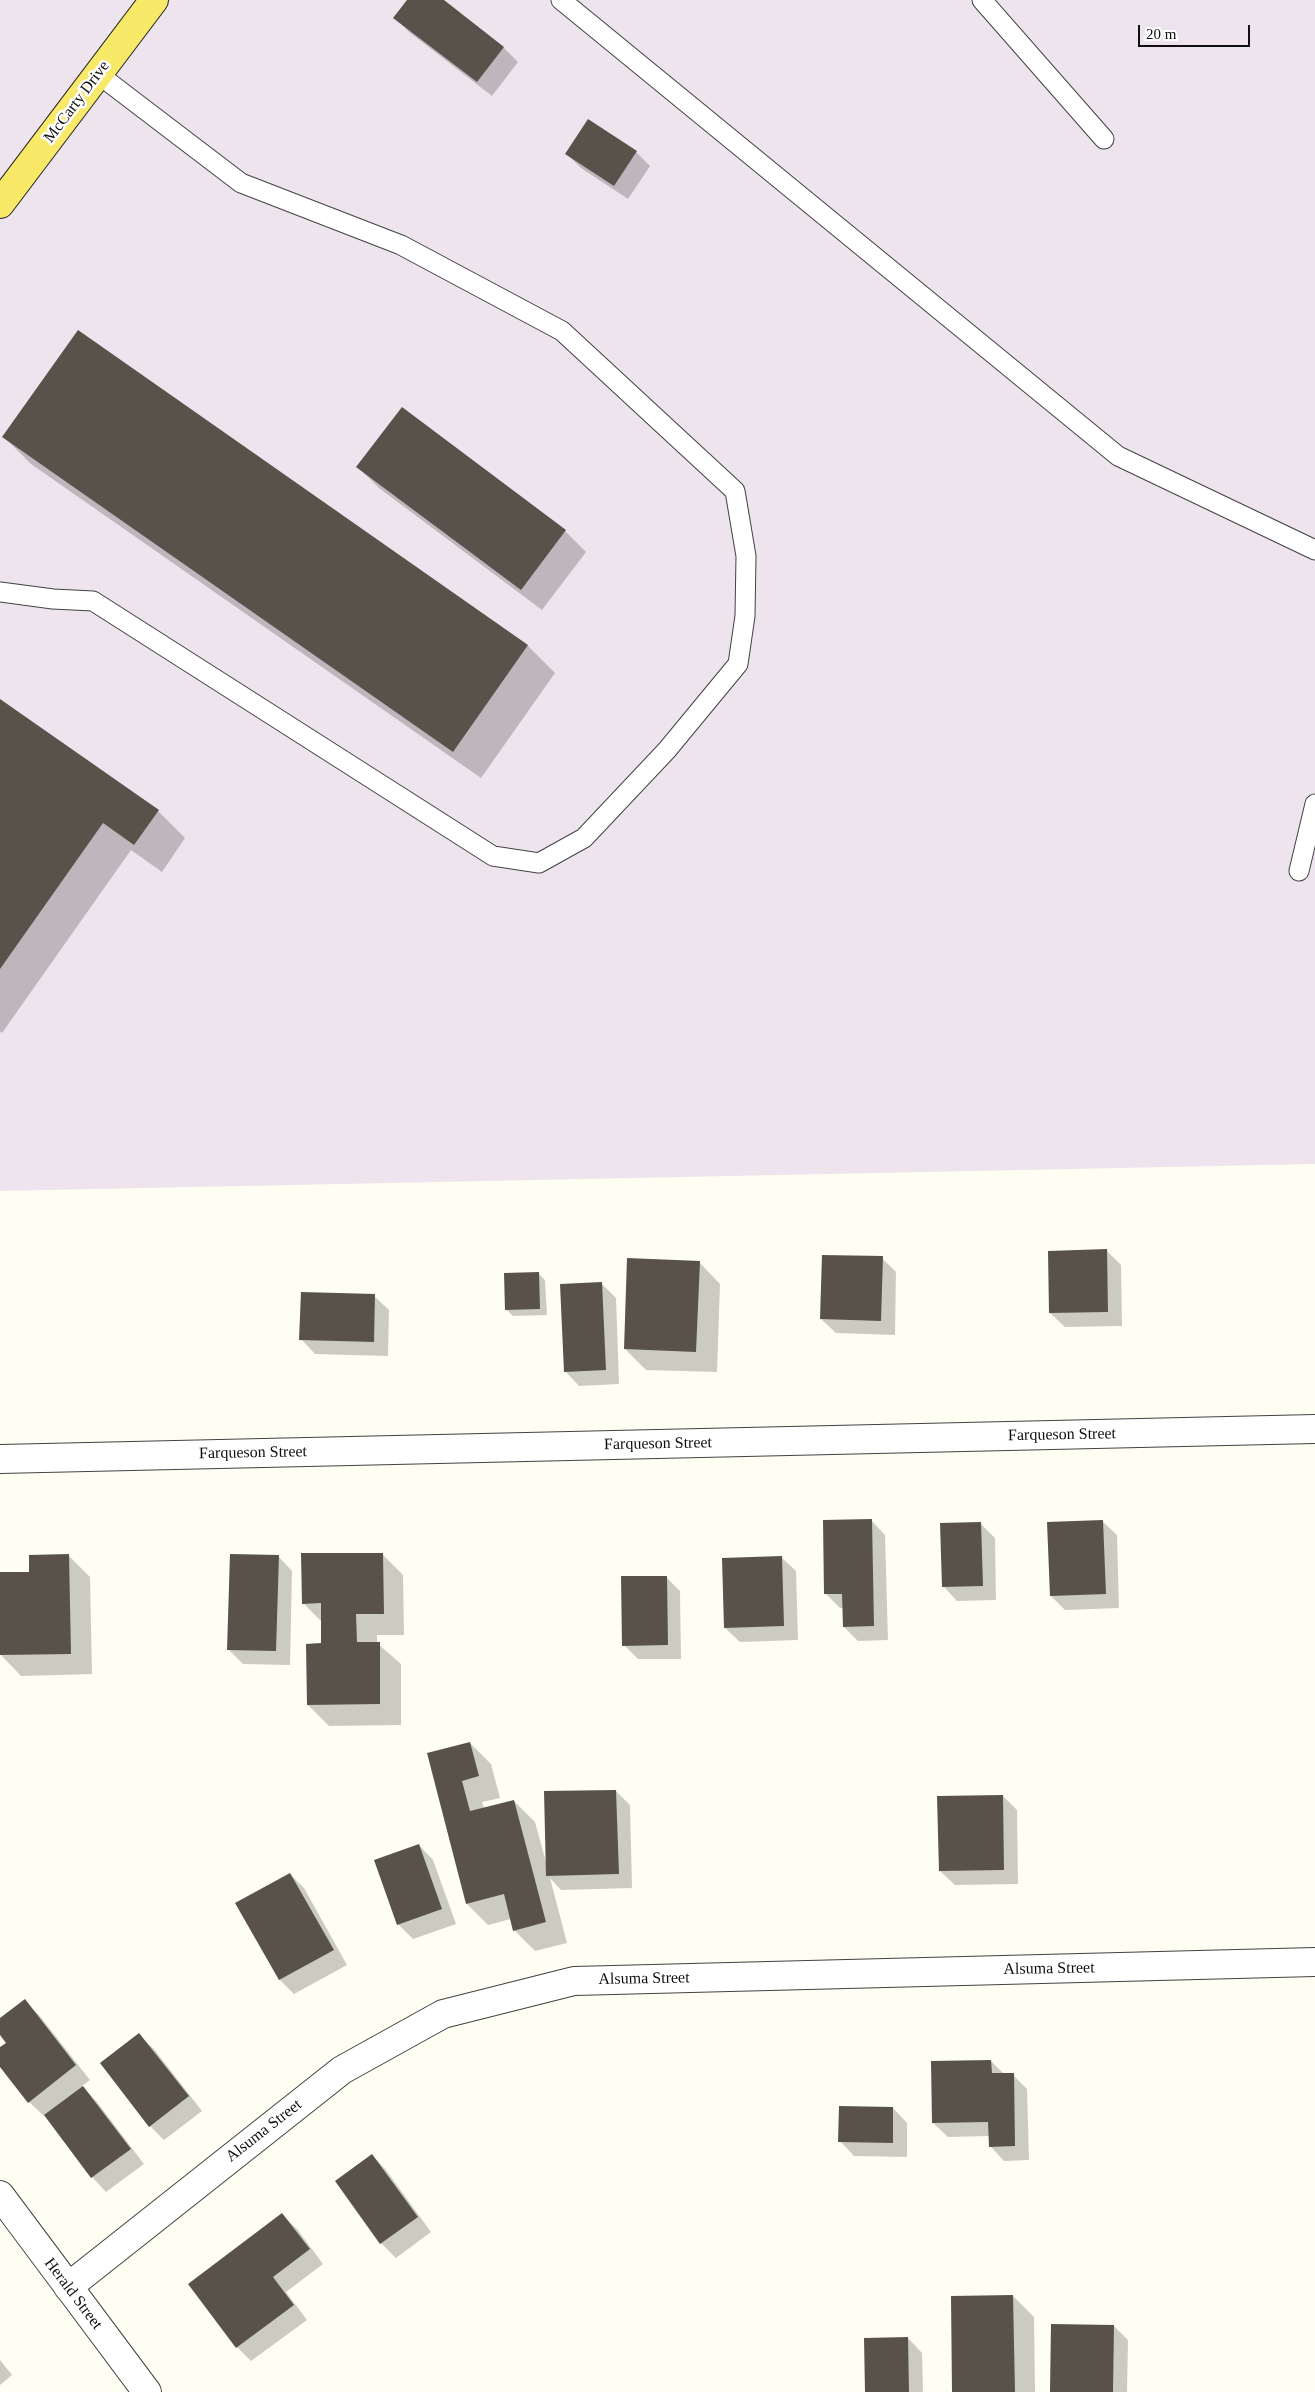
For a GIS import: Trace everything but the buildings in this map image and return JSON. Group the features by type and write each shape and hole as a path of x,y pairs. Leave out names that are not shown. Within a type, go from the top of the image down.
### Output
{"main road":[{"name":"McCarty Drive","path":"0,204 154,0"}],"street":[{"name":"Farqueson Street","path":"0,1459 1315,1429"},
{"name":"Alsuma Street","path":"68,2287 342,2070 443,2014 574,1981 1315,1962"},
{"name":"Herald Street","path":"0,2194 147,2392"}],"lane":[{"path":"561,0 1118,456 1315,550"},
{"path":"982,0 1104,139"},
{"path":"0,592 53,599 93,601 493,856 539,863 584,838 667,750 738,664 745,616 746,556 734,491 562,331 401,245 241,184 98,74"},
{"path":"1299,872 1315,804"}],"shaded area":[{"path":"0,0 1315,0 1315,1164 0,1191"}]}
